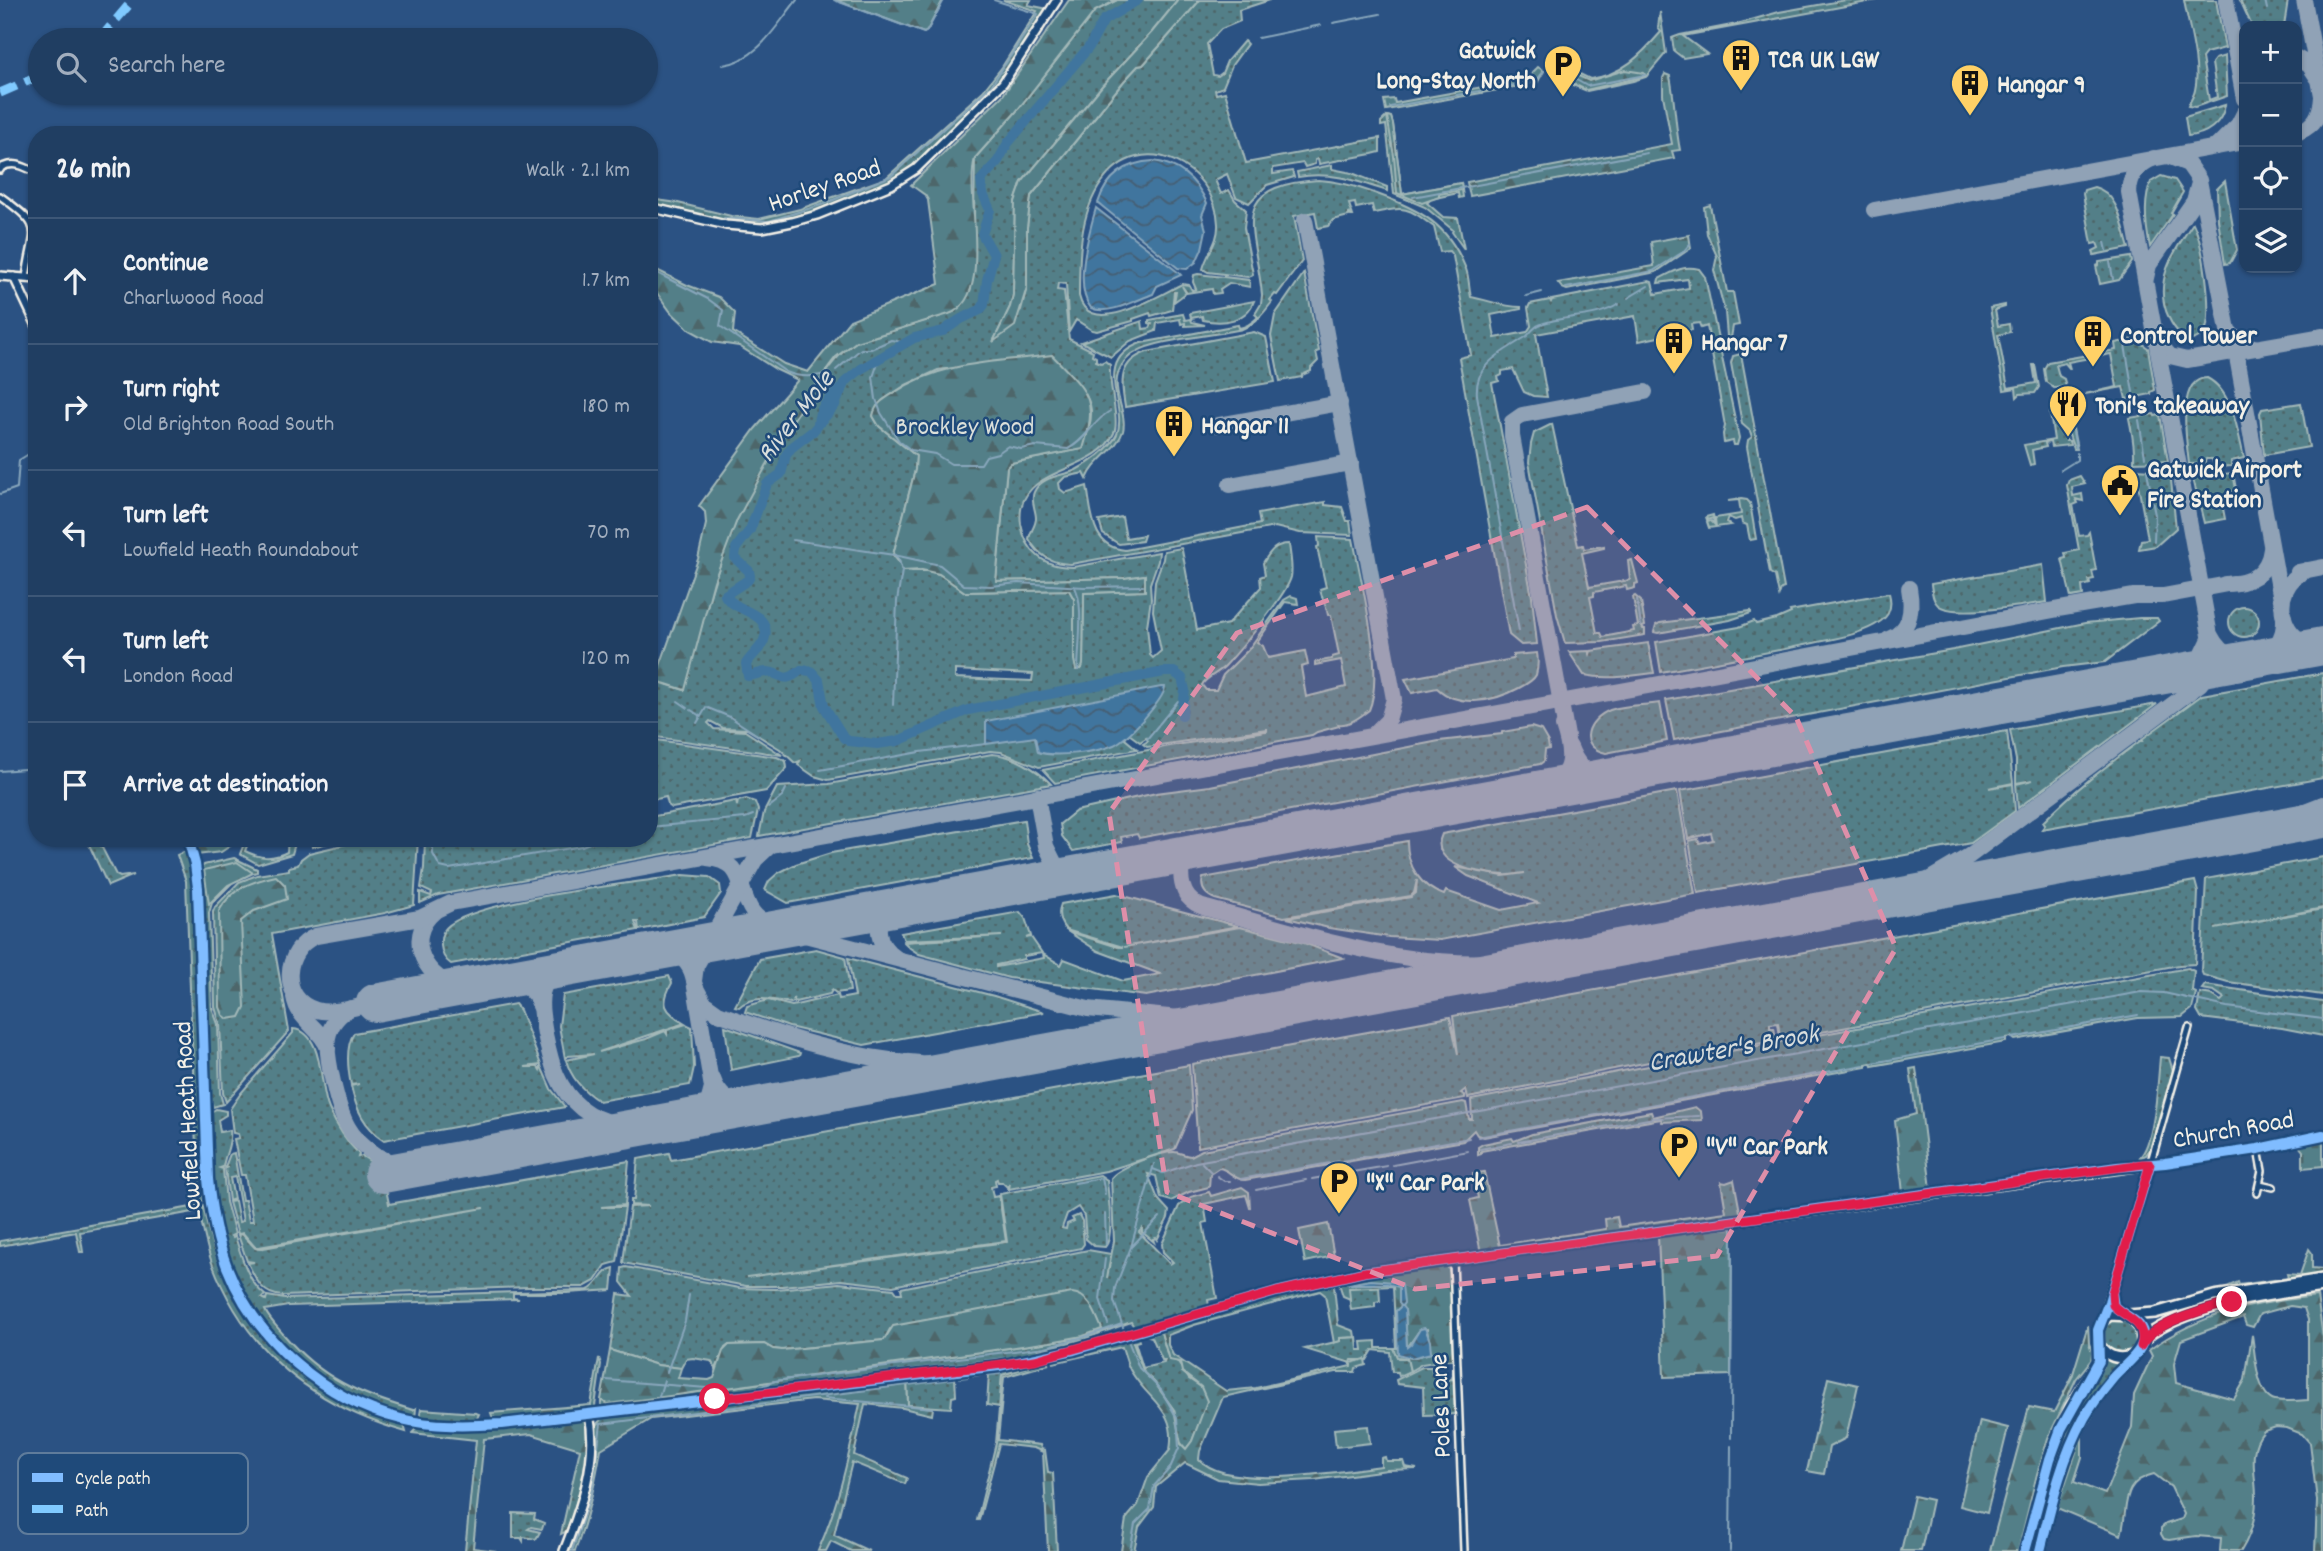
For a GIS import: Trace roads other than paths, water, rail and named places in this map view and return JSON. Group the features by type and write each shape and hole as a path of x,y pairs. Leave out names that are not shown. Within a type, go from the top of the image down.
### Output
{"main road":[{"path":"2025,1551 2050,1459 2061,1429 2099,1361 2097,1334 2101,1324 2110,1315 2155,1313 2214,1296 2323,1279"},
{"path":"2040,1551 2060,1473 2076,1434 2096,1398 2148,1335 2200,1312 2252,1298 2323,1287"},
{"path":"2126,1314 2140,1327 2143,1339 2141,1346"},
{"path":"2098,1343 2114,1357 2134,1354"}],"street":[{"name":"Horley Road","path":"658,209 726,225 762,228 817,215 891,186 916,169 1003,83 1057,0"},
{"path":"0,170 11,164 28,169"},
{"path":"0,196 28,218"},
{"path":"0,276 26,278 28,269"},
{"path":"14,278 28,310"},
{"name":"Lowfield Heath Road","path":"190,847 198,888 208,1170 213,1217 229,1271 255,1318 280,1348 319,1381 357,1403 401,1419 470,1426 589,1415 1007,1365 1050,1356 1334,1278 2150,1164"},
{"path":"2101,1324 2189,1028"},
{"name":"Church Road","path":"2150,1164 2258,1149 2323,1135"},
{"path":"2257,1193 2262,1170 2258,1149"},
{"path":"2260,1184 2273,1187"},
{"name":"Poles Lane","path":"1453,1260 1464,1551"},
{"path":"2112,1293 2113,1305 2126,1314"},
{"path":"564,1551 581,1501 590,1457 593,1435 589,1415"}],"water":[{"path":"1153,161 1171,165 1186,174 1207,203 1202,215 1206,230 1202,249 1196,262 1187,269 1178,268 1098,203 1106,186 1118,173 1134,164"},
{"path":"1096,208 1181,275 1157,286 1153,294 1114,309 1091,308 1083,287 1083,273"},
{"path":"1165,687 1163,693 1144,719 1120,741 1107,748 1045,754 1038,752 1035,737 986,744 986,721"},
{"path":"1371,1280 1402,1285 1407,1347 1420,1329 1425,1328 1431,1353 1411,1358 1398,1354 1396,1311 1401,1306 1399,1287 1387,1284 1347,1284"}],"waterway":[{"path":"723,65 747,57 757,49 797,0"},
{"path":"834,0 924,33 944,0"},
{"path":"724,218 769,221 821,205 891,176 991,86 1038,14 994,0"},
{"name":"River Mole","path":"1138,0 1104,20 1089,47 1008,143 998,161 981,180 983,194 990,210 982,234 994,255 984,305 943,331 914,338 861,369 844,383 835,405 813,431 791,448 786,455 781,474 767,484 750,530 736,548 735,558 749,571 750,576 725,595 729,601 757,617 765,628 762,645 746,664 748,676 766,672 786,678 801,670 811,671 819,680 824,706 844,738 849,741 877,744 898,741 968,710 1164,672 1174,672 1182,678 1185,690 1182,716"},
{"path":"2265,0 2267,9"},
{"path":"1333,23 1380,14"},
{"path":"1258,38 1321,25"},
{"path":"1555,68 1587,86 1645,75"},
{"path":"1390,107 1536,81 1544,71"},
{"path":"1413,197 1647,153"},
{"path":"2105,242 2107,251"},
{"path":"1566,288 1653,271 1683,252 1690,244"},
{"path":"2110,262 2113,279"},
{"path":"658,274 708,299 723,310 720,326 786,372 808,376 829,373"},
{"path":"1628,298 1648,286"},
{"path":"1526,296 1542,292"},
{"path":"1519,631 1477,384 1485,366 1537,326 1559,319 1589,315 1619,304"},
{"path":"836,370 861,349 871,349 891,340 907,343"},
{"path":"2125,345 2133,392"},
{"path":"880,357 873,377 876,399 881,413 899,441 911,450 935,454 951,464 981,464 986,456 998,453 1008,446 1021,449 1035,446 1068,449 1110,411"},
{"path":"818,424 822,408 840,389"},
{"path":"2139,420 2145,457"},
{"path":"2073,433 2076,448"},
{"path":"2061,470 2077,460 2077,453"},
{"path":"0,494 17,488 19,460 28,454"},
{"path":"2147,471 2155,515 2154,541"},
{"path":"793,540 894,555 940,565 964,585 1018,583 1084,587 1143,586"},
{"path":"893,705 897,601 902,571 895,555"},
{"path":"1074,586 1080,614 1078,670"},
{"path":"1637,599 1641,626"},
{"path":"678,701 688,708"},
{"path":"1147,739 1178,701"},
{"path":"697,723 706,708"},
{"path":"708,708 730,717 759,736"},
{"path":"691,710 700,716"},
{"path":"820,770 920,752 986,744"},
{"path":"0,771 28,769"},
{"path":"768,808 782,797 786,789"},
{"path":"658,826 753,815"},
{"path":"433,847 433,854 440,867 449,869 576,847"},
{"name":"Crawter's Brook","path":"1153,1169 1163,1173 1196,1162 2141,992 2164,993 2227,1007 2323,1019"},
{"path":"2012,1038 2138,1015"},
{"path":"1872,1063 2005,1039"},
{"path":"1478,1137 1864,1065"},
{"path":"1518,1142 1654,1118 1699,1116"},
{"path":"1241,1179 1469,1138"},
{"path":"1480,1149 1512,1143"},
{"path":"1393,1165 1468,1151"},
{"path":"1202,1163 1211,1172"},
{"name":"River Mole","path":"1125,1333 1114,1301 1115,1288 1131,1247 1154,1164"},
{"path":"1312,1179 1387,1166"},
{"path":"1217,1176 1224,1181 1230,1181"},
{"path":"1075,1183 1102,1178 1105,1194"},
{"path":"1256,1190 1306,1180"},
{"path":"1105,1214 1106,1244"},
{"path":"1132,1246 1160,1217"},
{"path":"1731,1438 1732,1228"},
{"path":"1105,1259 1100,1299 1108,1324"},
{"path":"2270,1282 2312,1276"},
{"path":"667,1372 685,1321 689,1295"},
{"path":"760,1387 775,1381 1045,1347 1122,1324"},
{"name":"River Mole","path":"1127,1338 1139,1368 1161,1390 1177,1418 1179,1448 1170,1468 1154,1486 1150,1509 1135,1524 1130,1551"},
{"path":"664,1380 658,1400 1038,1354"},
{"path":"988,1375 1001,1374"},
{"path":"973,1376 980,1375"},
{"path":"960,1378 968,1377"},
{"path":"601,1424 954,1379"},
{"path":"606,1380 707,1388"},
{"path":"824,1398 933,1408"},
{"path":"606,1406 657,1400"},
{"path":"572,1551 592,1491 599,1424"},
{"path":"1730,1551 1731,1446"}],"place":[{"name":"TCR UK LGW","path":"1741,92"},
{"name":"Gatwick Long-Stay North","path":"1563,98"},
{"name":"Hangar 9","path":"1970,117"},
{"name":"Control Tower","path":"2093,368"},
{"name":"Hangar 7","path":"1674,375"},
{"name":"Toni's takeaway","path":"2068,438"},
{"name":"Hangar 11","path":"1174,458"},
{"name":"Gatwick Airport Fire Station","path":"2120,517"},
{"name":"\"V\" Car Park","path":"1679,1179"},
{"name":"\"X\" Car Park","path":"1339,1215"}],"park label":[{"name":"Brockley Wood","path":"965,425"}]}
